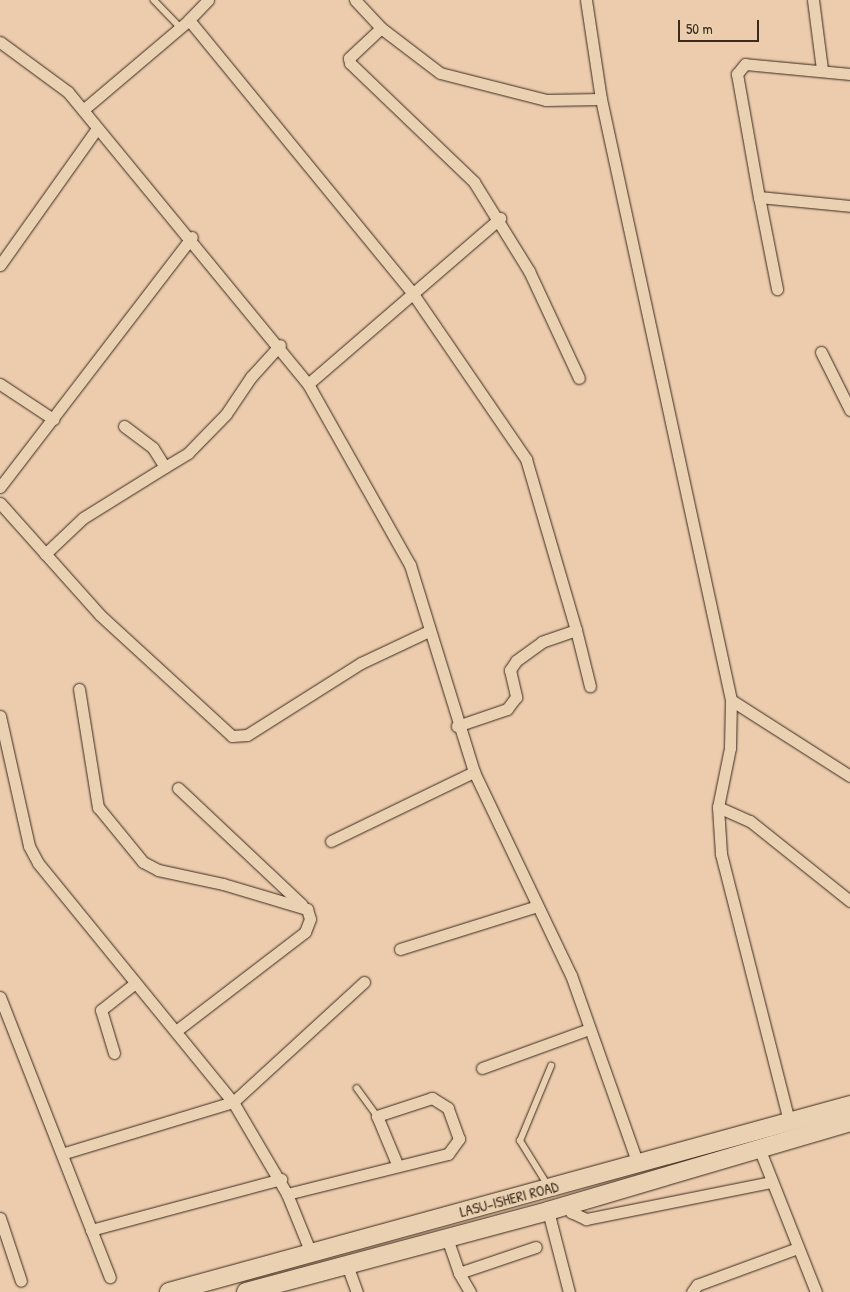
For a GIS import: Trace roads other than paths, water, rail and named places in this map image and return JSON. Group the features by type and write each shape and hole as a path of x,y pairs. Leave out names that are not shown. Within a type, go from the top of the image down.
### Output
{"main road":[{"name":"LASU-ISHERI ROAD","path":"168,1292 850,1105"},
{"name":"LASU-ISHERI ROAD","path":"252,1291 279,1288 347,1265 548,1211 850,1122"}],"street":[{"path":"83,110 184,24 208,0"},
{"path":"355,0 381,28 440,73 546,100 601,98"},
{"path":"586,0 601,98 730,700 730,748 718,807 721,854 789,1121"},
{"path":"813,0 822,69"},
{"path":"184,24 411,291 526,458 576,630 590,686"},
{"path":"381,28 349,58 350,63 474,182 500,218 579,378"},
{"path":"0,42 68,92 96,130 192,237 280,346 308,384 410,565 457,726 474,772 571,975 638,1164"},
{"path":"777,289 738,88 740,67 822,69 850,74"},
{"path":"0,265 96,130"},
{"path":"759,197 850,206"},
{"path":"308,384 411,291 500,218"},
{"path":"0,487 192,237"},
{"path":"45,554 83,518 188,453 226,414 251,377 280,346"},
{"path":"822,352 850,410"},
{"path":"0,384 53,419"},
{"path":"124,426 153,448 165,467"},
{"path":"0,503 45,554 147,661 232,736 247,735 361,663 429,631"},
{"path":"457,726 507,709 516,697 510,670 516,661 542,642 576,630"},
{"path":"79,689 98,807 143,862 158,870 223,884 307,909"},
{"path":"730,700 850,776"},
{"path":"0,716 5,769 38,863 134,984 176,1031 210,1079 234,1102 280,1179 311,1253"},
{"path":"331,841 474,772"},
{"path":"176,1031 305,932 310,919 307,909 278,886 178,788"},
{"path":"718,807 750,821 850,901"},
{"path":"400,950 537,906"},
{"path":"65,1153 234,1102 364,982"},
{"path":"114,1053 101,1010 134,984"},
{"path":"0,997 65,1153 91,1230 110,1277"},
{"path":"482,1068 589,1029"},
{"path":"287,1194 397,1164 448,1154 459,1139 455,1122 448,1108 432,1098 377,1116 397,1164"},
{"path":"759,1148 795,1249 816,1292"},
{"path":"91,1230 280,1179"},
{"path":"568,1205 571,1212 586,1219 771,1182"},
{"path":"548,1211 569,1292"},
{"path":"0,1218 21,1281"},
{"path":"447,1238 459,1273 470,1292"},
{"path":"459,1273 536,1247"},
{"path":"692,1292 697,1285 795,1249"},
{"path":"347,1265 357,1292"}],"lane":[{"path":"154,0 184,24"},
{"path":"549,1188 520,1141 551,1066"},
{"path":"357,1088 377,1116"}]}
